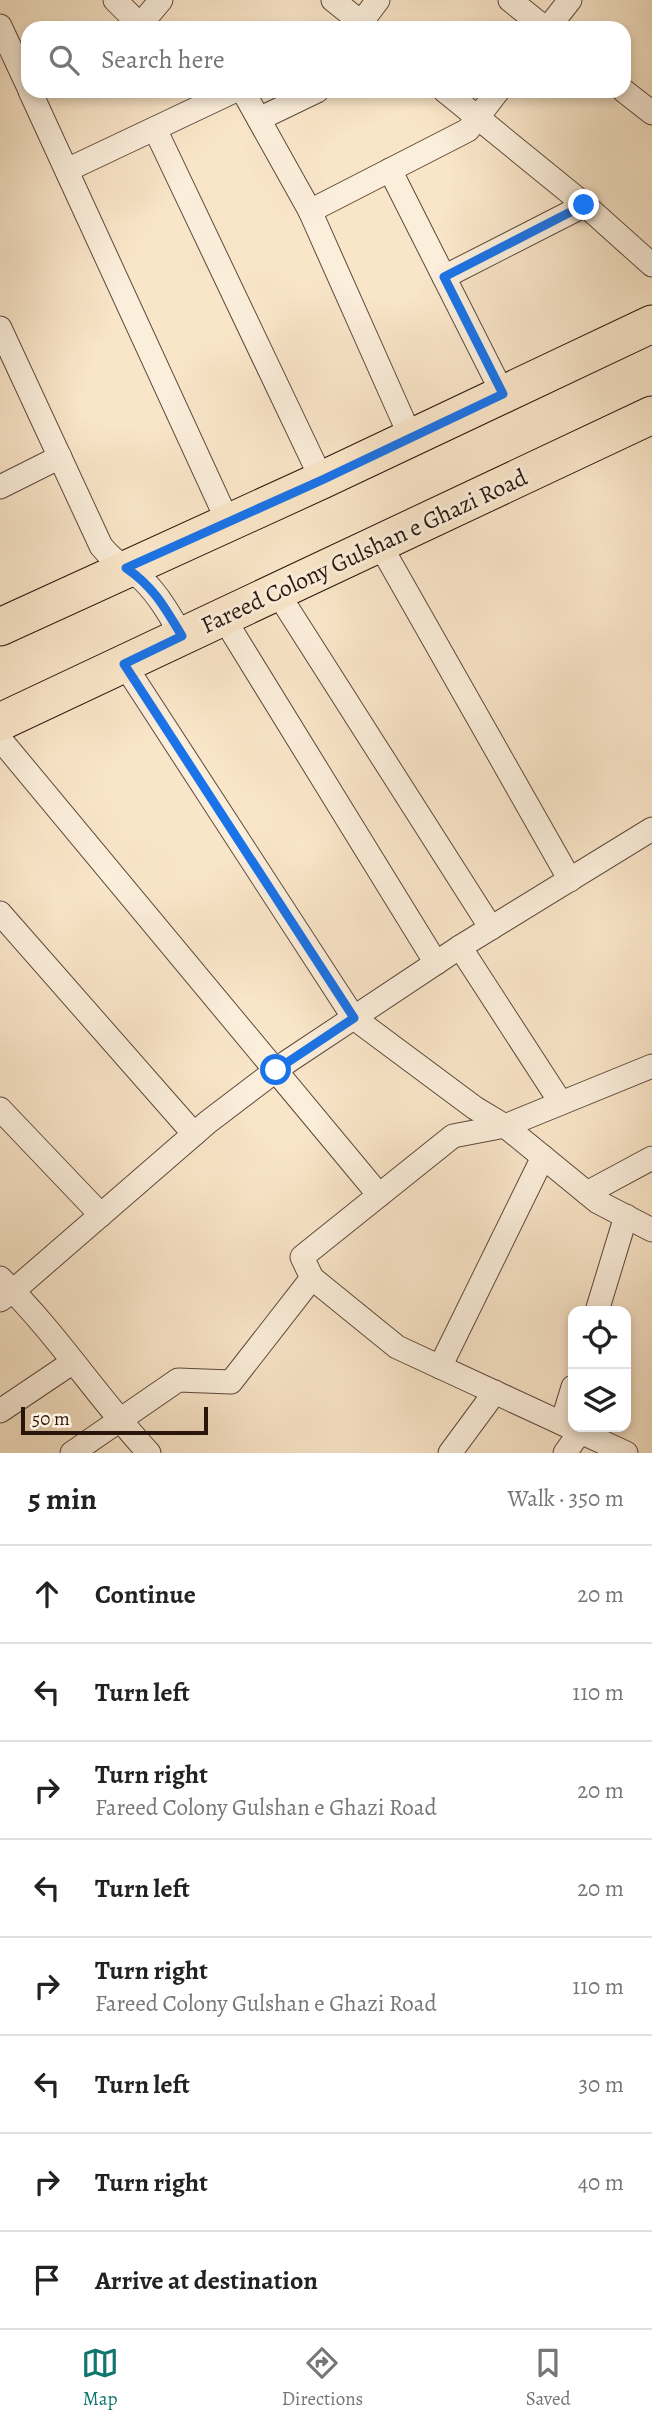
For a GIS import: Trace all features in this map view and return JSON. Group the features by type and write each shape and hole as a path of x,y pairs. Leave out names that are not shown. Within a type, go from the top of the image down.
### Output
{"main road":[{"path":"0,627 322,480 652,324"},
{"name":"Fareed Colony Gulshan e Ghazi Road","path":"0,722 652,415"}],"street":[{"path":"115,0 133,21"},
{"path":"142,21 161,0"},
{"path":"333,0 356,21"},
{"path":"365,21 379,0"},
{"path":"510,0 538,21"},
{"path":"553,21 570,0"},
{"path":"0,26 21,70"},
{"path":"631,96 652,113"},
{"path":"34,98 228,522"},
{"path":"67,170 219,98"},
{"path":"247,98 310,211 411,438"},
{"path":"259,119 302,98"},
{"path":"454,98 584,205 652,265"},
{"path":"310,211 468,130 492,98"},
{"path":"155,129 322,480"},
{"path":"390,170 503,394"},
{"path":"444,277 584,205"},
{"path":"0,328 7,358 60,457 101,546 113,561 141,578 156,593 182,636"},
{"path":"0,486 60,457"},
{"path":"379,543 570,880"},
{"path":"276,592 491,928"},
{"path":"223,617 436,963"},
{"path":"124,664 354,1018 475,1108 505,1126 587,1193 652,1230"},
{"path":"0,739 379,1195"},
{"path":"149,1453 119,1421 73,1362 4,1290 101,1215 194,1134 276,1070 460,947 652,829"},
{"path":"0,913 194,1134"},
{"path":"460,947 561,1103"},
{"path":"568,1427 397,1348 312,1278 302,1257 453,1136 505,1126 652,1066"},
{"path":"0,1109 101,1215"},
{"path":"440,1367 543,1157"},
{"path":"587,1193 652,1158"},
{"path":"599,1306 626,1216"},
{"path":"72,1453 178,1380 231,1382 312,1278"},
{"path":"0,1412 73,1362"},
{"path":"450,1453 495,1392"},
{"path":"565,1453 570,1432"},
{"path":"580,1432 626,1453"}],"route":[{"path":"276,1070 354,1018 124,664 182,636 156,593 126,568 322,480 503,394 444,277 584,205"}]}
